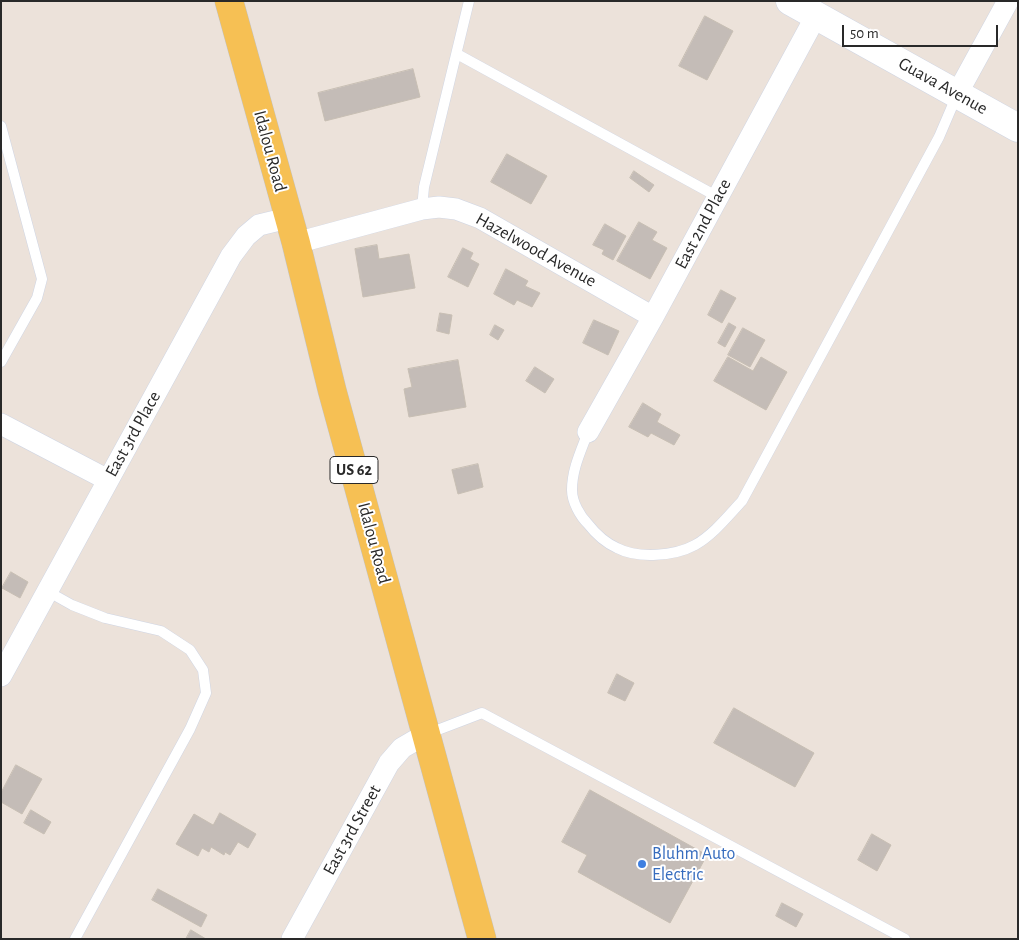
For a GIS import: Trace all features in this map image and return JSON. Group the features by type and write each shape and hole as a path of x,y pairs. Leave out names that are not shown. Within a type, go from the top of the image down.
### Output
{"main road":[{"name":"Idalou Road","path":"229,1 292,231 332,390 482,939"}],"street":[{"name":"Guava Avenue","path":"790,1 1018,128"},
{"path":"957,94 1008,1"},
{"name":"East 2nd Place","path":"588,432 653,317 816,16"},
{"name":"Hazelwood Avenue","path":"292,231 422,209 439,207 456,209 480,218 653,317"},
{"name":"East 3rd Place","path":"1,676 232,256 246,236 259,225 292,231"},
{"path":"1,424 108,480"},
{"name":"East 3rd Street","path":"292,939 389,763 402,748 426,734"}],"lane":[{"path":"422,209 424,187 469,1"},
{"path":"457,54 718,197"},
{"path":"588,432 574,468 572,492 580,516 595,533 617,549 641,555 669,554 695,545 717,527 742,501 940,137 957,94"},
{"path":"1,126 42,280 37,298 1,362"},
{"path":"47,591 72,605 105,618 162,631 190,650 203,670 206,693 190,729 76,939"},
{"path":"426,734 482,713 905,939"}],"building":[{"path":"705,16 733,31 707,80 679,66"},
{"path":"413,69 420,97 325,121 318,93"},
{"path":"507,154 547,176 531,204 491,182"},
{"path":"634,171 654,185 649,192 630,178"},
{"path":"639,222 657,232 652,240 667,248 650,279 617,261"},
{"path":"605,224 626,236 613,260 602,254 604,250 593,245"},
{"path":"377,245 379,259 409,254 415,288 363,297 355,249"},
{"path":"463,248 473,253 470,259 479,264 468,287 448,277"},
{"path":"506,269 528,281 525,286 540,293 532,307 517,300 514,305 494,294"},
{"path":"721,290 736,298 722,323 708,315"},
{"path":"440,313 452,315 449,334 437,331"},
{"path":"594,320 619,331 608,355 583,343"},
{"path":"729,323 736,327 725,347 718,343"},
{"path":"495,325 504,330 498,340 490,335"},
{"path":"743,328 765,340 750,367 728,355"},
{"path":"728,357 753,371 761,357 787,372 766,410 714,381"},
{"path":"458,360 466,407 409,417 404,389 412,387 408,369"},
{"path":"535,367 554,379 545,393 526,381"},
{"path":"643,403 661,414 657,422 680,435 674,445 651,433 648,437 629,427"},
{"path":"478,464 483,487 458,494 452,470"},
{"path":"11,572 28,582 20,598 2,588"},
{"path":"617,674 634,683 625,701 608,693"},
{"path":"734,708 814,753 795,787 714,743"},
{"path":"16,765 42,779 22,814 1,802 1,793"},
{"name":"Bluhm Auto Electric","path":"590,790 707,855 670,923 578,872 587,855 562,842"},
{"path":"31,810 51,822 44,834 24,823"},
{"path":"220,813 256,834 248,848 238,842 230,855 225,852 224,855 211,847 209,852 202,848 198,856 176,844 194,814 213,825"},
{"path":"872,834 891,845 877,871 858,860"},
{"path":"158,889 207,915 201,927 152,900"},
{"path":"782,903 803,914 796,927 776,916"},
{"path":"191,930 206,939 186,939"}],"place":[{"name":"Bluhm Auto Electric","path":"642,864"}]}
